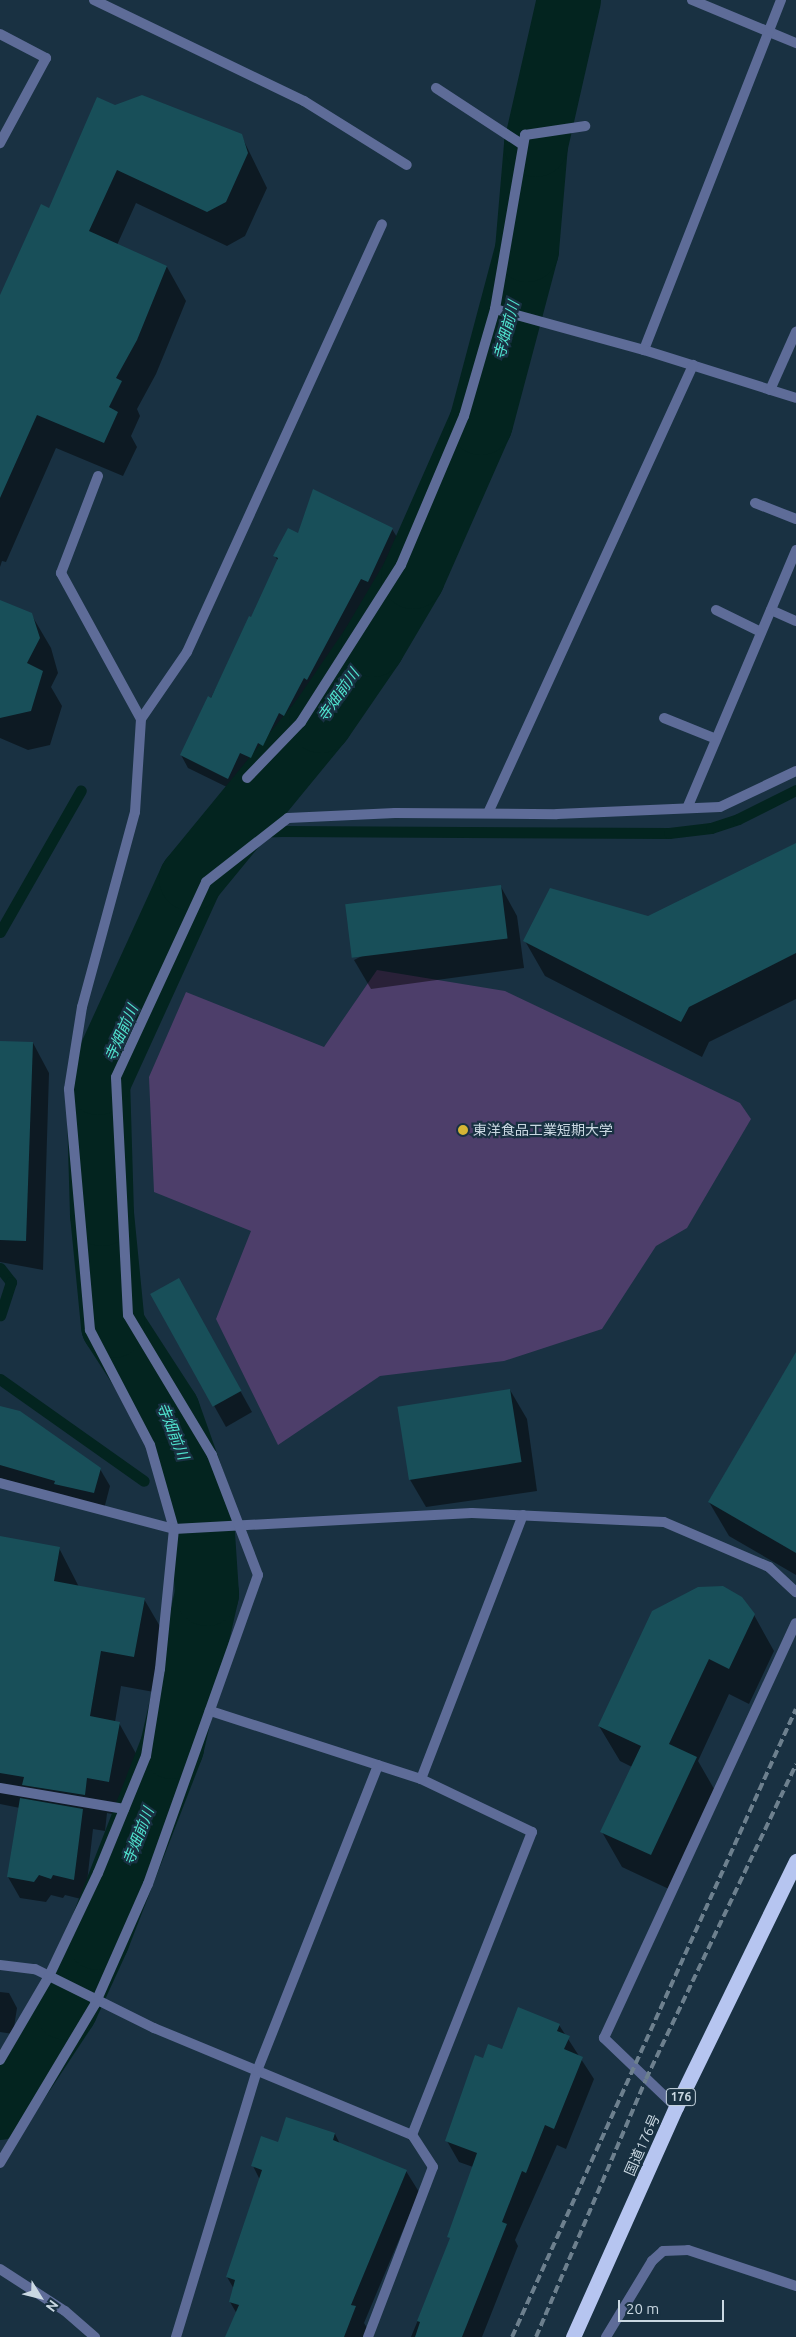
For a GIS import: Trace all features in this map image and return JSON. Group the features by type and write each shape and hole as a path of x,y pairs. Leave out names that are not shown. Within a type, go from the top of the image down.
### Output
{"highway":[{"name":"国道176号","path":"573,2337 676,2108 796,1861"}],"street":[{"path":"94,0 304,101 407,165"},
{"path":"692,0 796,43"},
{"path":"644,350 781,0"},
{"path":"0,34 46,58 0,143"},
{"path":"436,88 524,140 585,126"},
{"path":"247,778 302,722 401,565 464,416 497,309 524,140"},
{"path":"0,2060 50,1977 98,1873 146,1756 160,1669 174,1529 150,1445 90,1330 68,1090 82,1007 134,812 141,719 187,652 382,224"},
{"path":"497,309 644,350 796,398"},
{"path":"770,390 796,332"},
{"path":"488,813 693,365"},
{"path":"98,476 61,573 141,719"},
{"path":"755,503 796,519"},
{"path":"688,806 796,550"},
{"path":"716,610 762,632"},
{"path":"771,610 796,621"},
{"path":"664,718 716,739"},
{"path":"0,2163 95,1999 148,1884 258,1575 212,1455 128,1316 116,1077 206,882 288,818 395,813 557,814 688,806 720,807 796,771"},
{"path":"0,1483 174,1529 472,1513 664,1522 769,1567 796,1592"},
{"path":"421,1779 522,1515"},
{"path":"676,2108 604,2038 796,1623"},
{"path":"210,1711 421,1779 532,1832 412,2135"},
{"path":"176,2337 257,2071 378,1765"},
{"path":"0,1788 124,1809"},
{"path":"0,1965 35,1969 154,2028 412,2135 433,2167 368,2337"},
{"path":"606,2337 652,2261 663,2251 688,2250 796,2286"},
{"path":"0,2269 65,2311 95,2337"}],"shaded area":[{"path":"377,970 505,991 740,1103 751,1119 687,1228 656,1246 602,1329 504,1361 380,1376 278,1445 216,1319 251,1231 154,1192 149,1077 186,992 324,1047"}],"building":[{"path":"142,95 242,134 248,153 226,202 207,212 117,170 89,231 167,266 137,340 116,378 122,381 109,407 118,412 104,443 37,415 0,498 0,295 41,204 49,208 97,97 115,105"},
{"path":"313,489 393,528 368,582 361,579 307,680 304,678 284,716 279,713 263,746 258,743 251,758 240,753 228,779 180,755 208,696 211,698 249,616 251,617 278,558 273,556 288,528 298,533"},
{"path":"0,600 32,613 40,638 27,663 43,671 31,711 0,718"},
{"path":"796,843 796,953 689,1007 681,1022 523,941 550,888 648,916"},
{"path":"501,885 508,939 352,958 345,904"},
{"path":"0,1041 33,1042 26,1241 0,1240"},
{"path":"179,1278 242,1391 213,1407 150,1294"},
{"path":"796,1352 796,1553 708,1502"},
{"path":"510,1389 522,1462 409,1480 397,1407"},
{"path":"0,1406 20,1411 101,1468 94,1493 54,1484 55,1481 0,1465"},
{"path":"0,1536 60,1547 54,1581 145,1598 134,1657 101,1651 90,1716 120,1722 109,1782 87,1778 85,1795 22,1785 24,1777 0,1773"},
{"path":"723,1586 742,1597 755,1614 729,1669 709,1659 669,1744 697,1757 651,1855 600,1832 641,1746 598,1726 652,1611 698,1587"},
{"path":"20,1798 83,1809 74,1880 53,1875 51,1879 39,1875 34,1882 7,1877"},
{"path":"518,2007 560,2024 557,2031 570,2036 564,2049 583,2057 554,2129 545,2125 526,2173 522,2171 502,2222 507,2224 462,2337 415,2337 420,2322 417,2321 450,2238 447,2237 477,2153 445,2141 475,2055 483,2058 488,2044 502,2049"},
{"path":"286,2117 335,2133 333,2140 407,2170 351,2305 356,2306 344,2337 225,2337 239,2305 229,2302 235,2280 226,2277 262,2170 251,2166 261,2136 278,2142"}],"waterway":[{"name":"寺畑前川","path":"0,2108 66,2008 98,1938 172,1747 207,1594 201,1504 168,1411 113,1326 102,1214 98,1083 191,879 321,721 373,645 413,577 481,423 527,250 536,145 569,0"},
{"path":"0,932 81,790"},
{"path":"215,846 252,832 282,831 669,833 711,828 738,819 796,790"},
{"path":"0,1268 11,1282 0,1315"},
{"path":"0,1379 144,1481"}],"railway":[{"path":"512,2337 796,1709"},
{"path":"536,2337 646,2079 796,1764"}],"place":[{"name":"東洋食品工業短期大学","path":"463,1130"}]}
